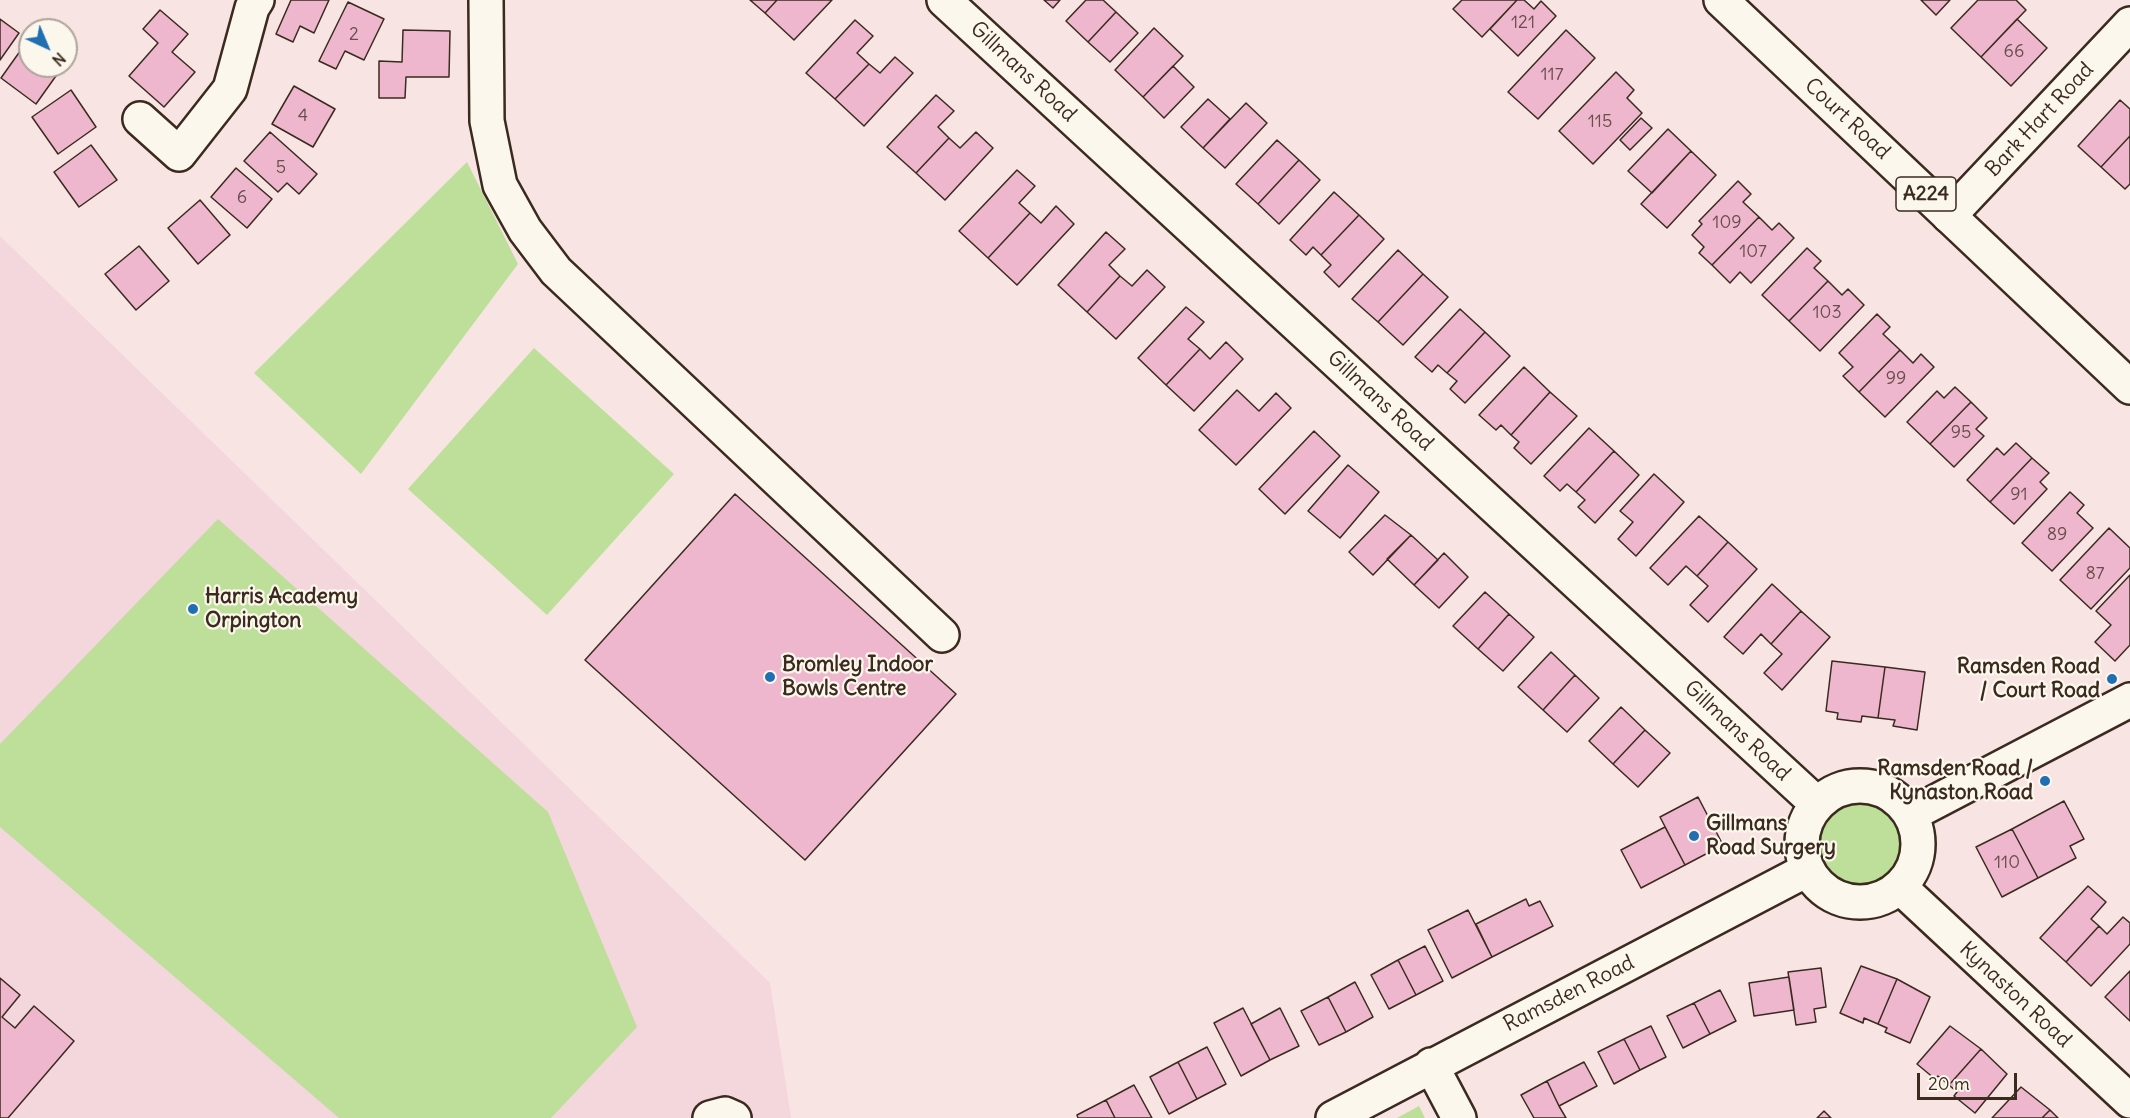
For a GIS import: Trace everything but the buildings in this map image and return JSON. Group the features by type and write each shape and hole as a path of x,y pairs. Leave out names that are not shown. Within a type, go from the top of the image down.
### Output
{"street":[{"path":"140,119 179,154 230,89 252,8 257,0"},
{"path":"486,0 487,121 500,185 525,230 556,271 942,635"},
{"name":"Gillmans Road","path":"944,0 1816,803"},
{"name":"Court Road","path":"1721,0 2130,387"},
{"name":"Bark Hart Road","path":"1949,216 2130,24"},
{"path":"1912,814 2130,700"},
{"path":"1848,785 1885,789 1912,814 1919,853 1901,888 1867,904 1831,898 1806,871 1800,835 1816,803 1848,785"},
{"name":"Ramsden Road","path":"1333,1118 1806,871"},
{"name":"Kynaston Road","path":"1901,888 2130,1101"},
{"path":"1431,1065 1459,1118"},
{"path":"710,1118 725,1114 734,1118"}],"shaded area":[{"name":"Harris Academy Orpington","path":"0,236 770,983 791,1118 0,1118"}],"green space":[{"path":"467,162 518,264 361,474 254,373"},
{"path":"534,348 674,474 547,615 408,489"},
{"path":"218,519 548,812 637,1027 551,1118 339,1118 0,827 0,744"},
{"path":"1846,801 1883,804 1903,830 1899,864 1874,885 1839,881 1819,856 1821,822"},
{"path":"1419,1106 1425,1118 1397,1118"}],"place":[{"name":"Harris Academy Orpington","path":"193,609"},
{"name":"Bromley Indoor Bowls Centre","path":"770,677"},
{"name":"Ramsden Road / Court Road","path":"2112,679"},
{"name":"Ramsden Road / Kynaston Road","path":"2045,781"},
{"name":"Gillmans Road Surgery","path":"1694,836"}]}
